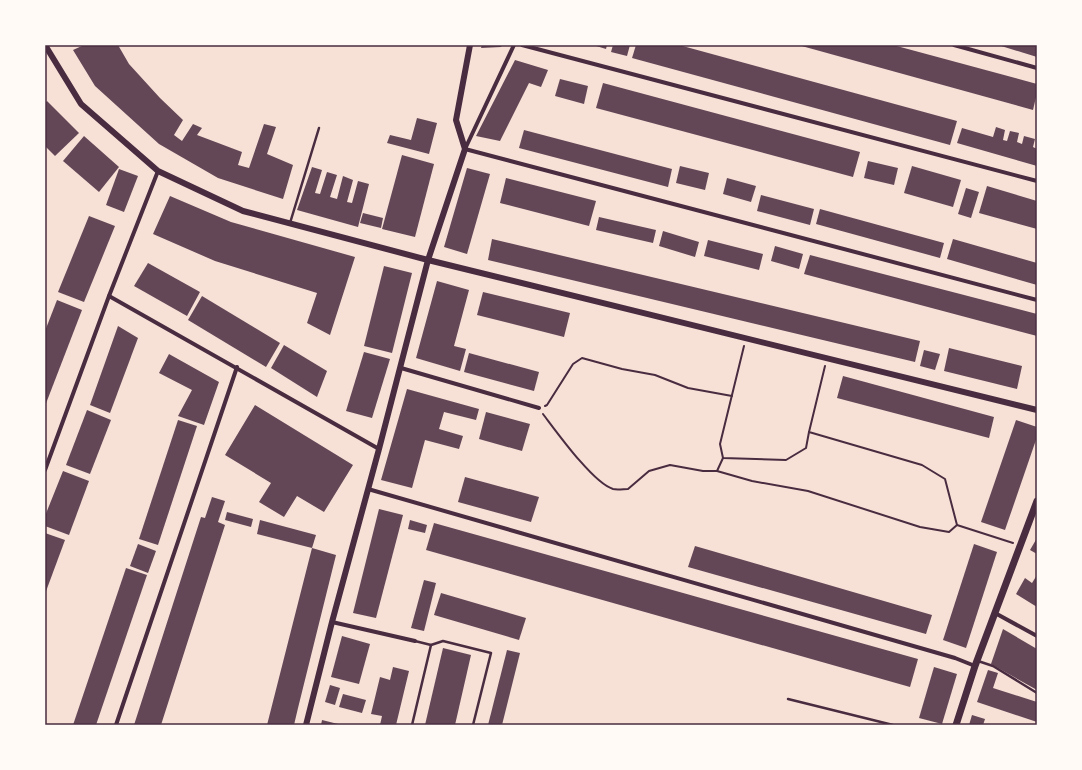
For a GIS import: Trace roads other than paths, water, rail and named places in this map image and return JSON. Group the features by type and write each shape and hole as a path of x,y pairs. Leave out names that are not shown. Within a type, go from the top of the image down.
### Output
{"main road":[{"path":"956,725 995,613 1037,501"}],"street":[{"path":"465,148 456,120 470,45"},
{"path":"306,725 332,622 380,449 428,260 465,148 514,45"},
{"path":"522,45 1037,181"},
{"path":"954,45 1037,68"},
{"path":"46,46 82,104 158,171 243,211 428,260 827,360 1037,410"},
{"path":"465,148 1037,300"},
{"path":"45,470 109,296 158,171"},
{"path":"109,296 380,449"},
{"path":"116,725 236,367"},
{"path":"401,368 539,408"},
{"path":"368,489 977,663"},
{"path":"995,613 1037,636"},
{"path":"332,622 415,641"}],"lane":[{"path":"290,224 319,128"},
{"path":"415,641 431,645 443,641 491,653 474,725"},
{"path":"412,725 431,645"},
{"path":"977,663 993,666 1037,693"},
{"path":"788,699 893,725"}]}
